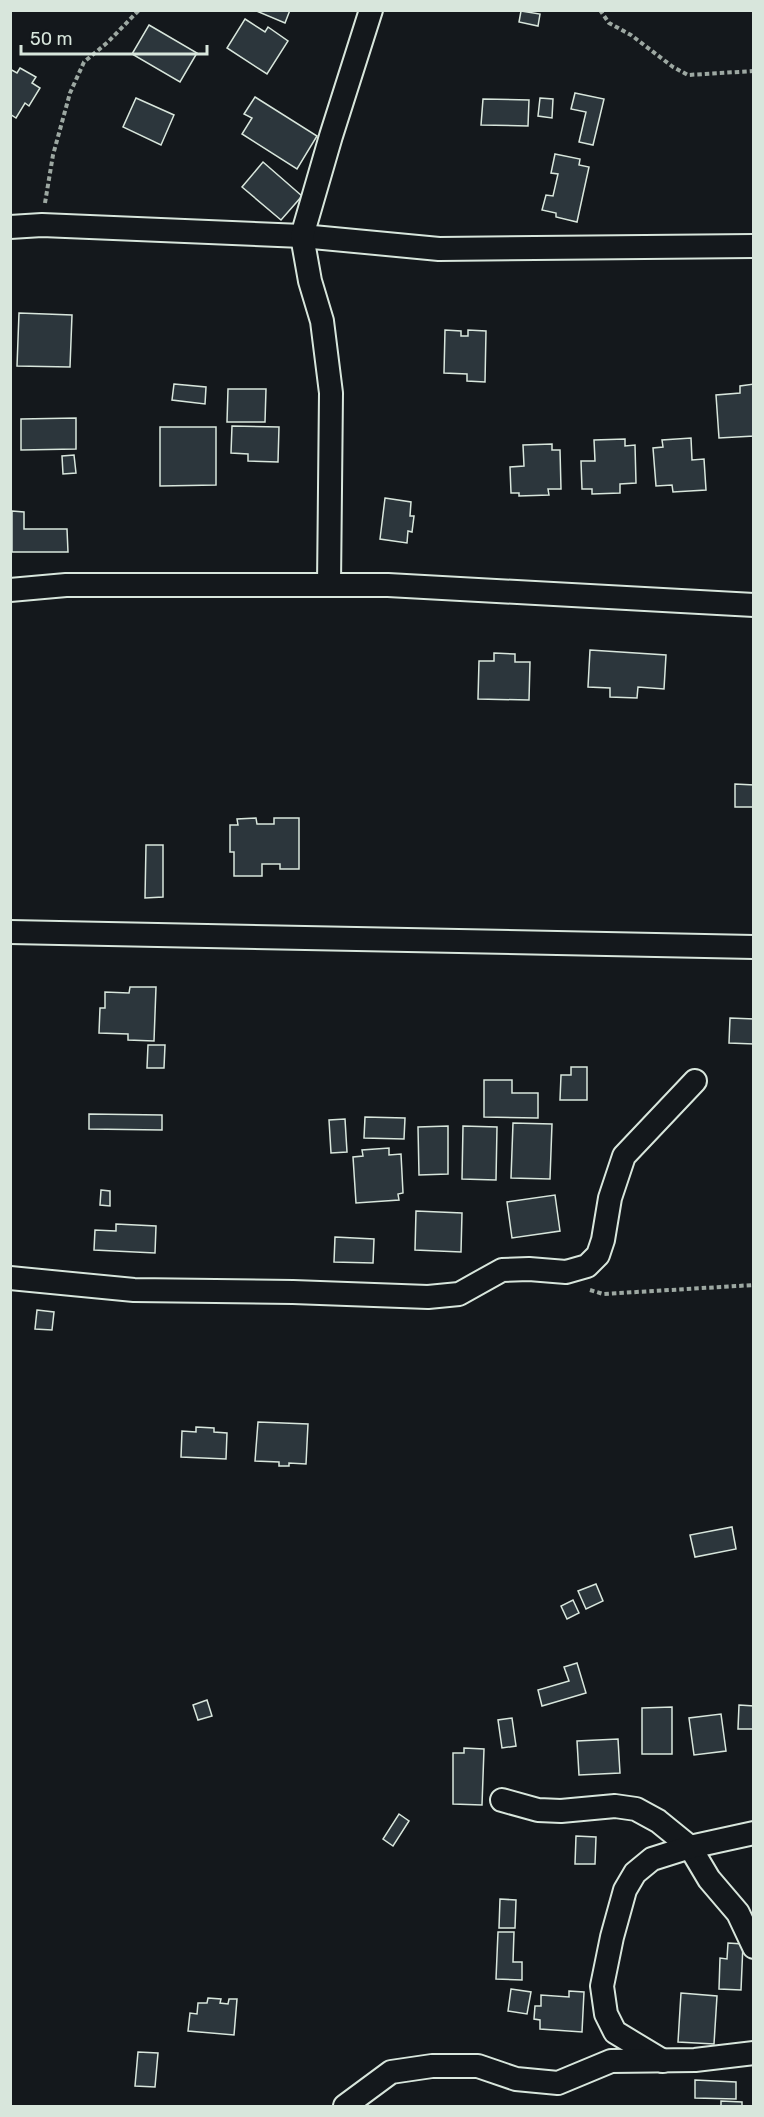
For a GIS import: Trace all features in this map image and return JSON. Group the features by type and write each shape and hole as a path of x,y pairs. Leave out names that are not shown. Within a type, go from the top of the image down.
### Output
{"street":[{"path":"329,585 331,393 322,321 310,281 302,236 371,10"},
{"path":"10,227 42,225 302,236 439,249 753,246"},
{"path":"10,590 66,585 387,585 753,604"},
{"path":"10,932 753,947"},
{"path":"10,1278 134,1290 428,1297 459,1293 502,1270 529,1269 566,1272 587,1266 598,1255 603,1240 610,1198 624,1156 695,1081"},
{"path":"502,1800 538,1810 561,1811 615,1806 636,1809 658,1821 690,1847 709,1879 738,1913 753,1947"},
{"path":"663,2061 615,2032 606,2014 602,1986 625,1890 635,1873 652,1859 690,1847 753,1833"},
{"path":"345,2106 391,2072 432,2066 478,2066 516,2079 558,2082 611,2061 695,2060 753,2054"}],"path":[{"path":"42,225 53,155 70,93 84,62 108,42 139,10"},
{"path":"600,10 609,23 631,35 673,67 688,75 753,71"},
{"path":"566,1272 582,1287 603,1294 753,1285"}],"building":[{"path":"254,10 290,10 285,23"},
{"path":"521,11 540,14 538,26 519,22"},
{"path":"245,19 265,32 268,27 288,41 267,74 227,48"},
{"path":"149,25 197,53 180,82 132,54"},
{"path":"20,68 36,77 32,83 40,88 29,106 25,103 16,118 10,114 10,69 17,73"},
{"path":"575,93 604,99 593,145 579,142 586,112 571,109"},
{"path":"255,97 317,136 297,169 242,134 252,118 244,114"},
{"path":"136,98 174,115 161,145 123,127"},
{"path":"540,98 553,99 552,118 538,116"},
{"path":"483,99 529,100 528,126 481,125"},
{"path":"555,154 580,159 579,165 589,167 577,222 556,217 556,213 542,210 546,195 553,196 558,174 551,173"},
{"path":"263,162 302,196 281,220 242,187"},
{"path":"19,313 72,315 70,367 17,366"},
{"path":"445,330 461,331 461,336 468,336 468,330 486,331 485,382 467,381 467,374 444,373"},
{"path":"174,384 206,387 205,404 172,400"},
{"path":"754,384 754,436 719,438 716,395 740,393 740,386"},
{"path":"228,389 266,389 265,422 227,422"},
{"path":"76,418 76,449 21,450 21,419"},
{"path":"232,426 279,427 278,462 248,461 248,454 231,453"},
{"path":"160,427 216,427 216,485 160,486"},
{"path":"691,438 692,460 704,459 706,490 673,492 672,485 656,486 653,448 663,447 662,440"},
{"path":"625,439 625,446 635,445 636,483 620,484 620,493 592,494 592,489 582,489 581,461 595,461 594,440"},
{"path":"552,444 552,450 560,450 561,489 548,489 549,495 519,496 519,493 511,493 510,467 524,466 523,445"},
{"path":"74,455 76,473 63,474 62,456"},
{"path":"385,498 411,502 410,516 414,516 412,532 408,531 407,543 380,539"},
{"path":"12,511 24,512 24,529 67,529 68,552 12,552"},
{"path":"590,650 666,655 664,689 638,687 637,698 610,697 610,688 588,687"},
{"path":"494,653 515,654 515,662 530,662 529,700 478,699 479,661 494,661"},
{"path":"735,784 754,785 754,807 735,807"},
{"path":"256,818 257,824 274,824 274,818 299,818 299,869 280,869 280,864 262,864 262,876 234,876 234,852 230,852 230,825 238,825 237,819"},
{"path":"146,845 163,845 163,897 145,898"},
{"path":"130,987 156,987 154,1041 128,1040 128,1034 99,1033 100,1008 105,1008 105,992 129,993"},
{"path":"730,1018 754,1019 754,1044 729,1043"},
{"path":"148,1045 165,1045 164,1068 147,1068"},
{"path":"571,1067 587,1067 587,1100 560,1100 561,1075 571,1075"},
{"path":"484,1080 512,1080 512,1093 538,1093 538,1118 484,1117"},
{"path":"89,1114 162,1115 162,1130 89,1129"},
{"path":"365,1117 405,1118 404,1139 364,1138"},
{"path":"345,1119 347,1152 331,1153 329,1120"},
{"path":"513,1123 552,1124 550,1179 511,1178"},
{"path":"448,1126 448,1174 419,1175 418,1127"},
{"path":"463,1126 497,1127 496,1180 462,1179"},
{"path":"389,1148 389,1155 401,1154 403,1193 398,1194 399,1200 356,1203 353,1157 363,1156 362,1150"},
{"path":"101,1190 110,1191 110,1206 100,1205"},
{"path":"555,1195 560,1231 512,1238 507,1202"},
{"path":"416,1211 462,1213 461,1252 415,1250"},
{"path":"116,1224 156,1226 155,1253 94,1250 95,1230 116,1231"},
{"path":"335,1237 374,1239 373,1263 334,1262"},
{"path":"37,1310 54,1312 52,1330 35,1329"},
{"path":"258,1422 308,1424 306,1464 289,1463 289,1466 279,1466 279,1462 255,1461"},
{"path":"196,1427 214,1428 214,1432 227,1433 226,1459 181,1457 182,1431 196,1432"},
{"path":"732,1527 736,1549 695,1557 690,1535"},
{"path":"596,1584 603,1601 586,1609 578,1591"},
{"path":"573,1600 579,1613 567,1619 561,1606"},
{"path":"577,1663 586,1693 542,1706 538,1690 569,1681 564,1667"},
{"path":"207,1700 212,1716 198,1720 193,1705"},
{"path":"739,1705 754,1706 754,1729 738,1729"},
{"path":"672,1707 672,1754 642,1754 642,1708"},
{"path":"721,1714 726,1751 694,1755 689,1718"},
{"path":"512,1718 516,1746 502,1748 498,1720"},
{"path":"618,1739 620,1773 579,1775 577,1741"},
{"path":"464,1748 484,1749 482,1805 453,1804 453,1753 464,1753"},
{"path":"399,1814 409,1821 393,1846 383,1839"},
{"path":"576,1836 596,1837 595,1864 575,1864"},
{"path":"500,1899 516,1900 515,1928 499,1928"},
{"path":"498,1932 514,1932 513,1962 522,1962 522,1980 496,1979"},
{"path":"728,1943 743,1944 741,1990 719,1989 720,1958 727,1959"},
{"path":"511,1989 531,1992 527,2014 508,2011"},
{"path":"569,1991 584,1992 582,2032 540,2029 540,2020 534,2019 535,2006 541,2006 541,1995 569,1997"},
{"path":"681,1993 717,1996 714,2044 678,2042"},
{"path":"208,1998 221,1999 220,2003 228,2004 229,1999 237,1999 234,2035 188,2031 190,2013 197,2014 198,2003 207,2003"},
{"path":"138,2052 158,2053 155,2087 135,2086"},
{"path":"695,2080 736,2082 736,2099 695,2098"},
{"path":"721,2101 742,2102 742,2106 721,2106"}]}
